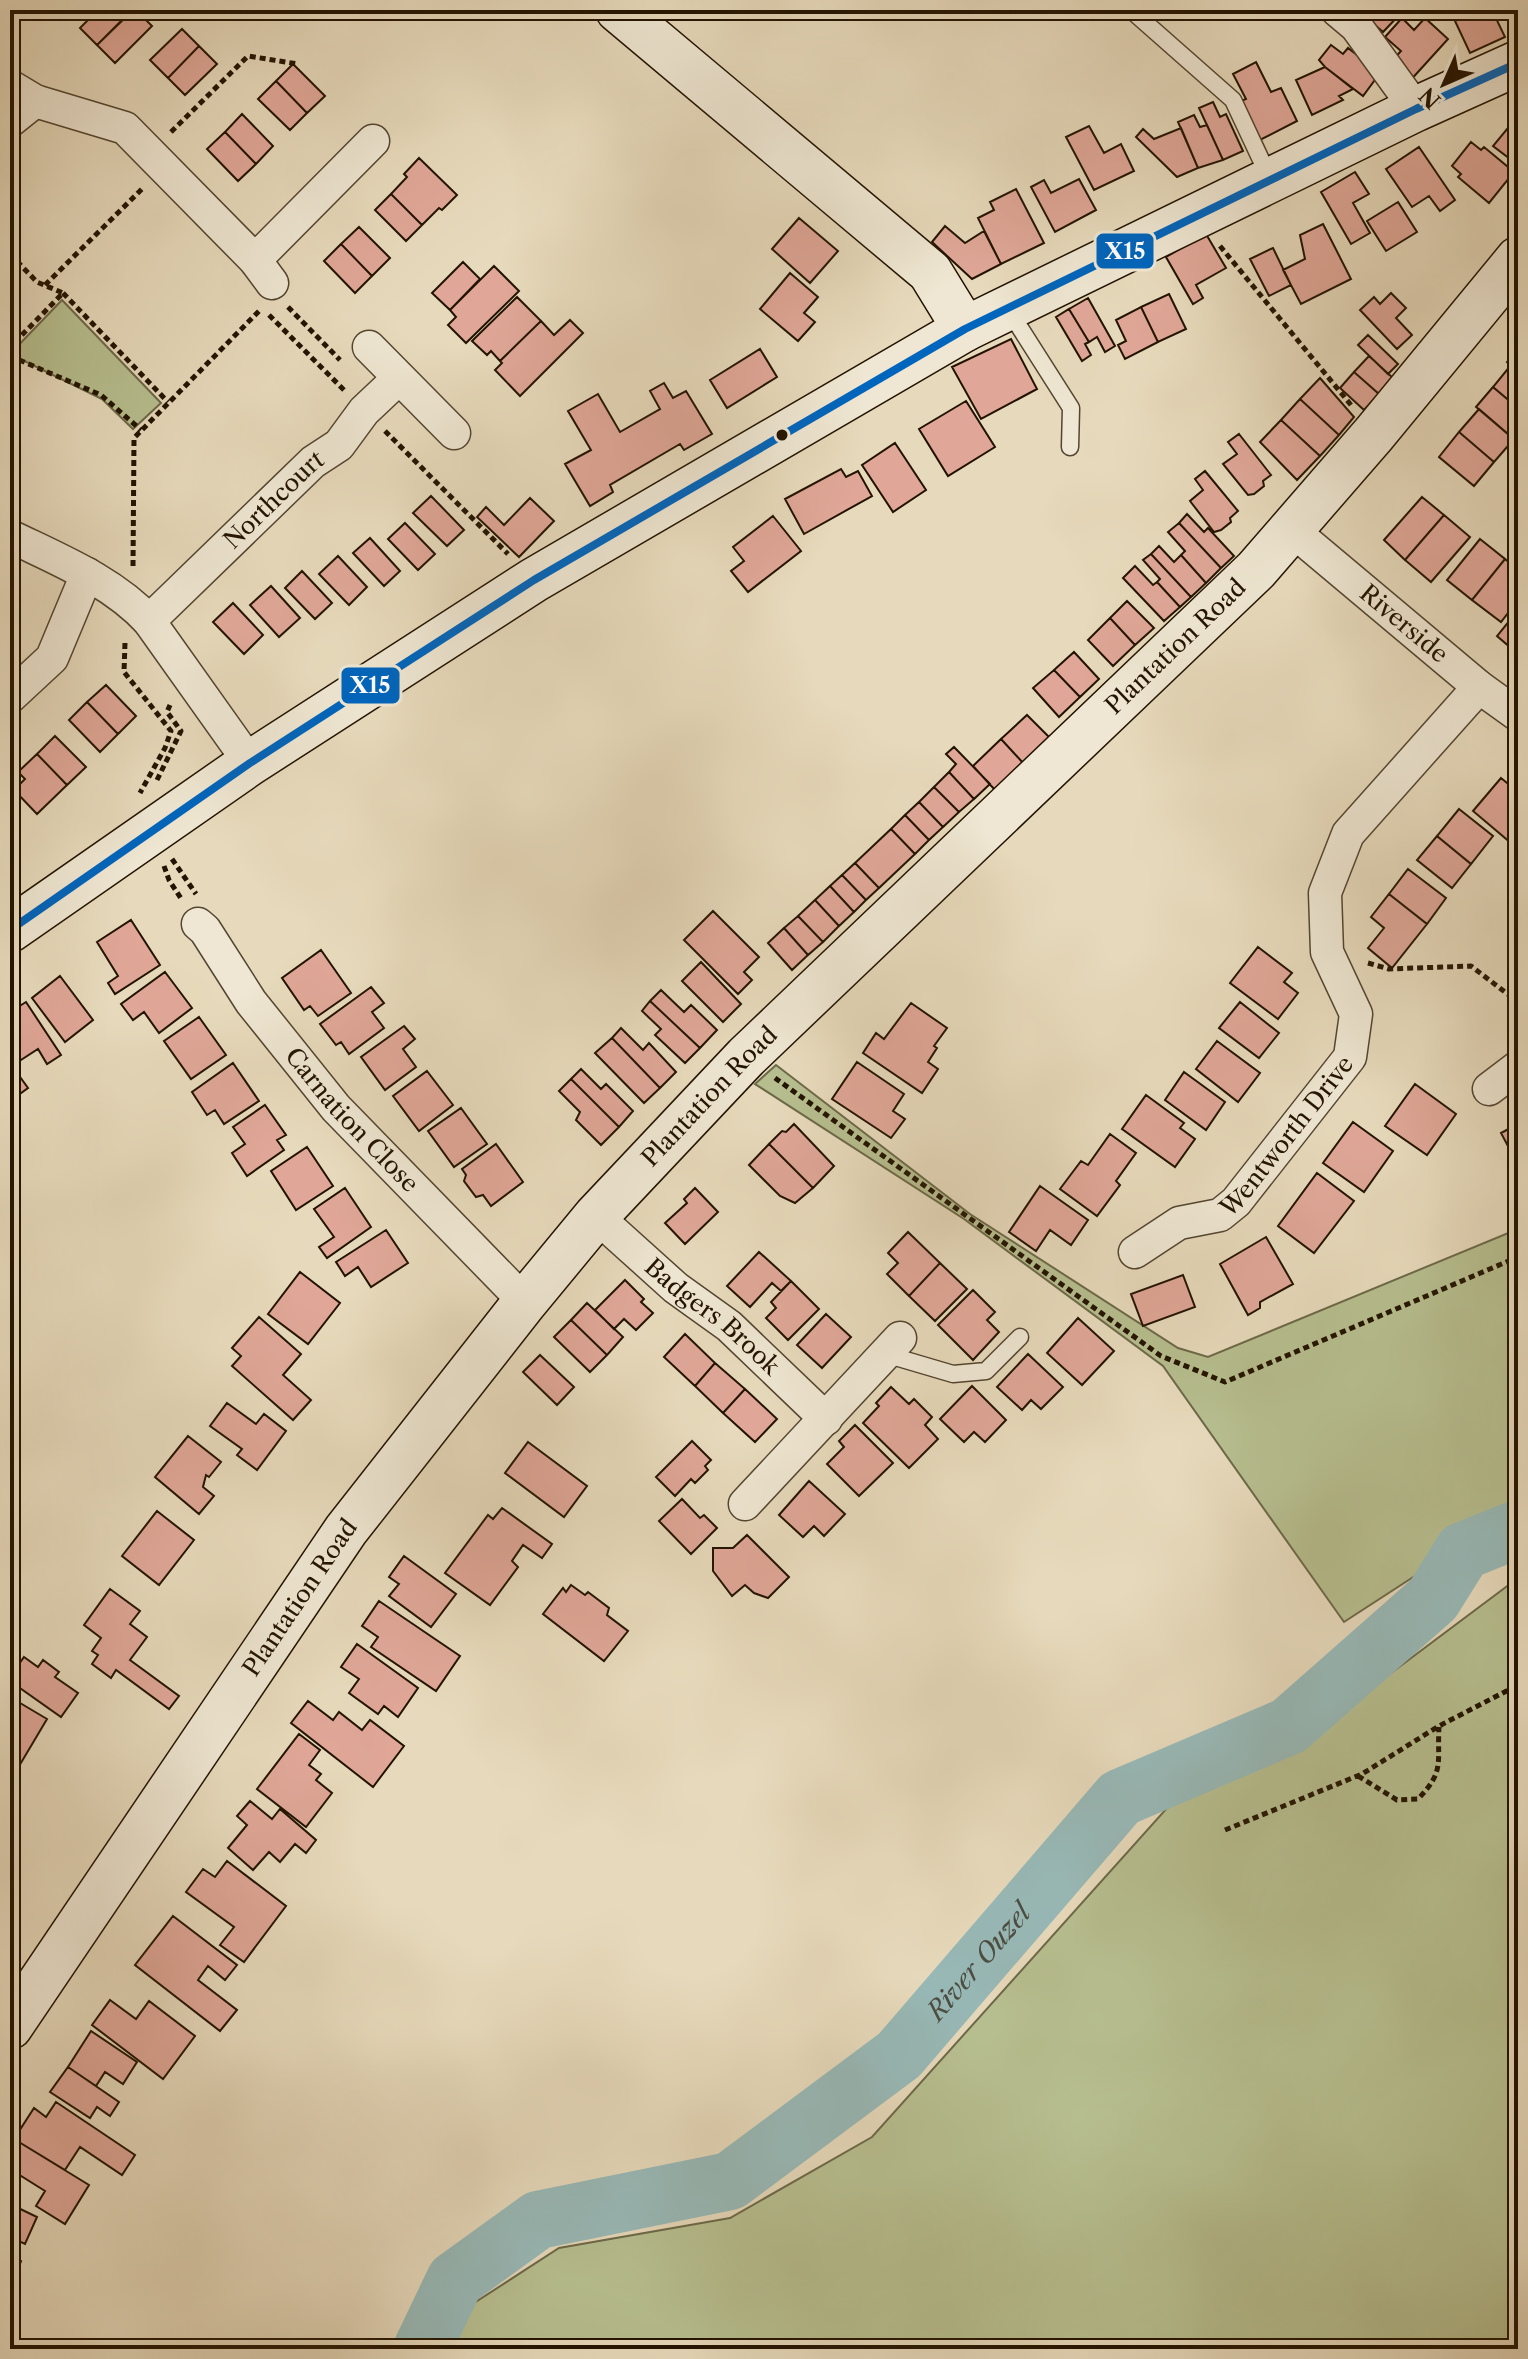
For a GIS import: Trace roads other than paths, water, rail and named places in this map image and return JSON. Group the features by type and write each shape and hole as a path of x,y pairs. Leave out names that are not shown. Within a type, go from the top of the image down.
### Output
{"street":[{"path":"618,10 930,272 965,329"},
{"path":"1337,10 1356,26 1416,109"},
{"path":"10,930 250,763 534,580 965,329 1416,109 1518,63"},
{"path":"10,121 22,93 125,128 264,272 373,141"},
{"name":"Plantation Road","path":"10,2027 346,1530 596,1216 746,1057 1256,570 1374,434 1518,259"},
{"path":"355,354 399,378 454,433"},
{"name":"Northcourt","path":"141,612 313,462 339,445 364,411 399,378"},
{"name":"Riverside","path":"1292,530 1479,687 1518,715"},
{"path":"10,536 87,574 141,612 250,763"},
{"path":"10,697 52,658 87,574"},
{"name":"Wentworth Drive","path":"1135,1252 1179,1223 1220,1215 1236,1202 1350,1057 1356,1014 1327,952 1325,893 1348,834 1479,687"},
{"name":"Carnation Close","path":"201,927 251,1002 336,1108 525,1302"},
{"path":"1489,1089 1518,1067"},
{"name":"Badgers Brook","path":"596,1216 676,1288 729,1326 826,1419"},
{"path":"745,1504 893,1346"}],"lane":[{"path":"1131,10 1233,100 1270,180"},
{"path":"1007,308 1071,408 1070,447"},
{"path":"893,1346 953,1374 986,1371 1020,1337"}],"waterway":[{"name":"River Ouzel","path":"422,2349 455,2280 538,2220 730,2181 899,2055 1120,1798 1289,1726 1433,1599 1463,1551 1518,1529"}]}
